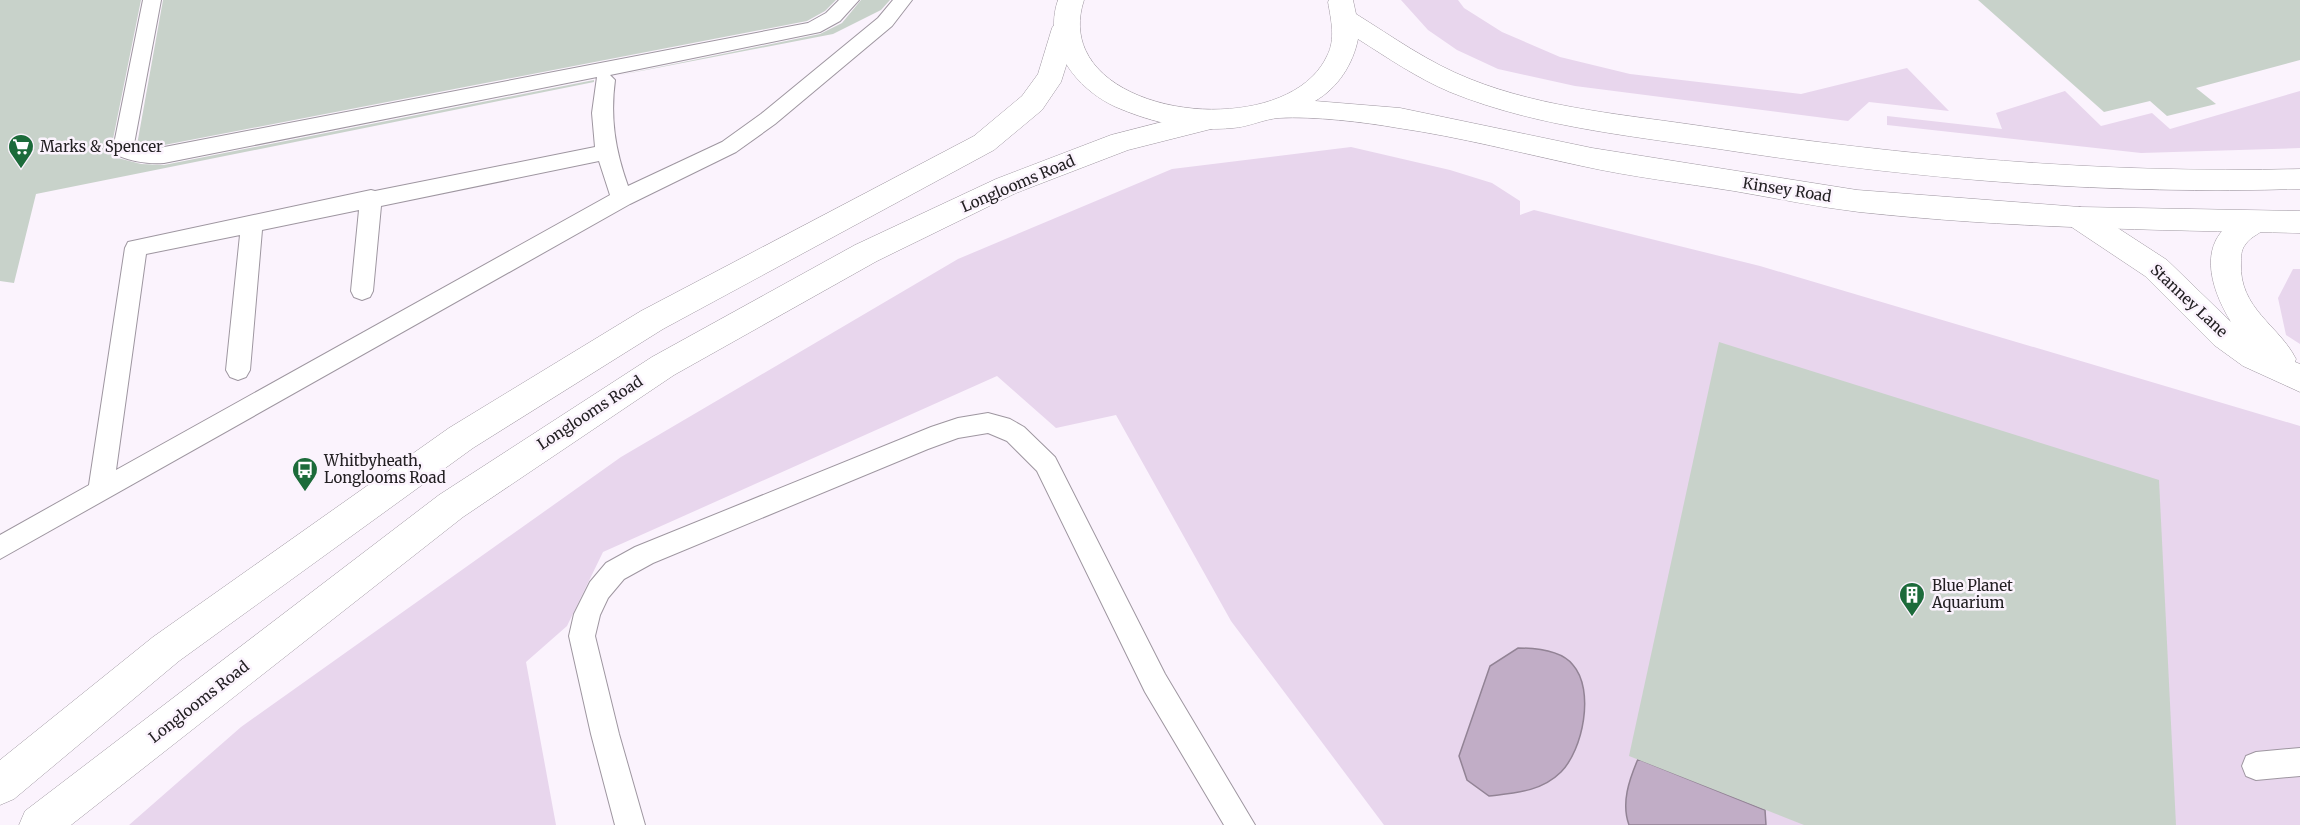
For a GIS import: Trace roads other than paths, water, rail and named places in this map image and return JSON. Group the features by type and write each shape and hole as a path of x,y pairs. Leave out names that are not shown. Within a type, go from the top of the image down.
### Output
{"street":[{"path":"1068,14 1080,67 1109,93 1156,113 1209,120 1247,117 1279,109 1313,90 1334,70 1346,46 1344,10"},
{"path":"1344,10 1427,70 1462,86 1504,100 1613,123 1803,152 1935,167 2080,178 2246,182 2300,179"},
{"path":"0,785 166,649 461,438 652,320 984,143 1032,104 1051,76 1068,14"},
{"name":"Kinsey Road","path":"1279,109 1352,112 1400,118 1592,158 1857,201 2080,218 2254,223 2300,222"},
{"name":"Longlooms Road","path":"39,825 451,506 663,366 866,253 1006,186 1121,142 1209,120"},
{"name":"Stanney Lane","path":"2080,218 2156,268 2225,336 2254,357 2300,378"},
{"name":"Stanney Lane","path":"2254,223 2232,238 2226,253 2226,271 2231,293 2239,311 2253,331 2300,378"}],"lane":[{"path":"152,0 124,144 126,151 151,157 188,152 813,28 833,17 850,0"},
{"path":"0,548 622,198 739,140 768,119 885,22 903,0"},
{"path":"605,80 601,107 605,152 622,198"},
{"path":"100,490 136,248 371,198 605,152"},
{"path":"362,291 371,198"},
{"path":"238,370 252,224"},
{"path":"630,825 605,734 582,636 587,614 599,590 615,571 645,555 962,425 983,421 1008,429 1022,438 1046,464 1155,683 1239,825"},
{"path":"2256,766 2300,762"}],"place":[{"name":"Marks & Spencer","path":"21,170"},
{"name":"Whitbyheath, Longlooms Road","path":"305,493"},
{"name":"Blue Planet Aquarium","path":"1912,618"}]}
